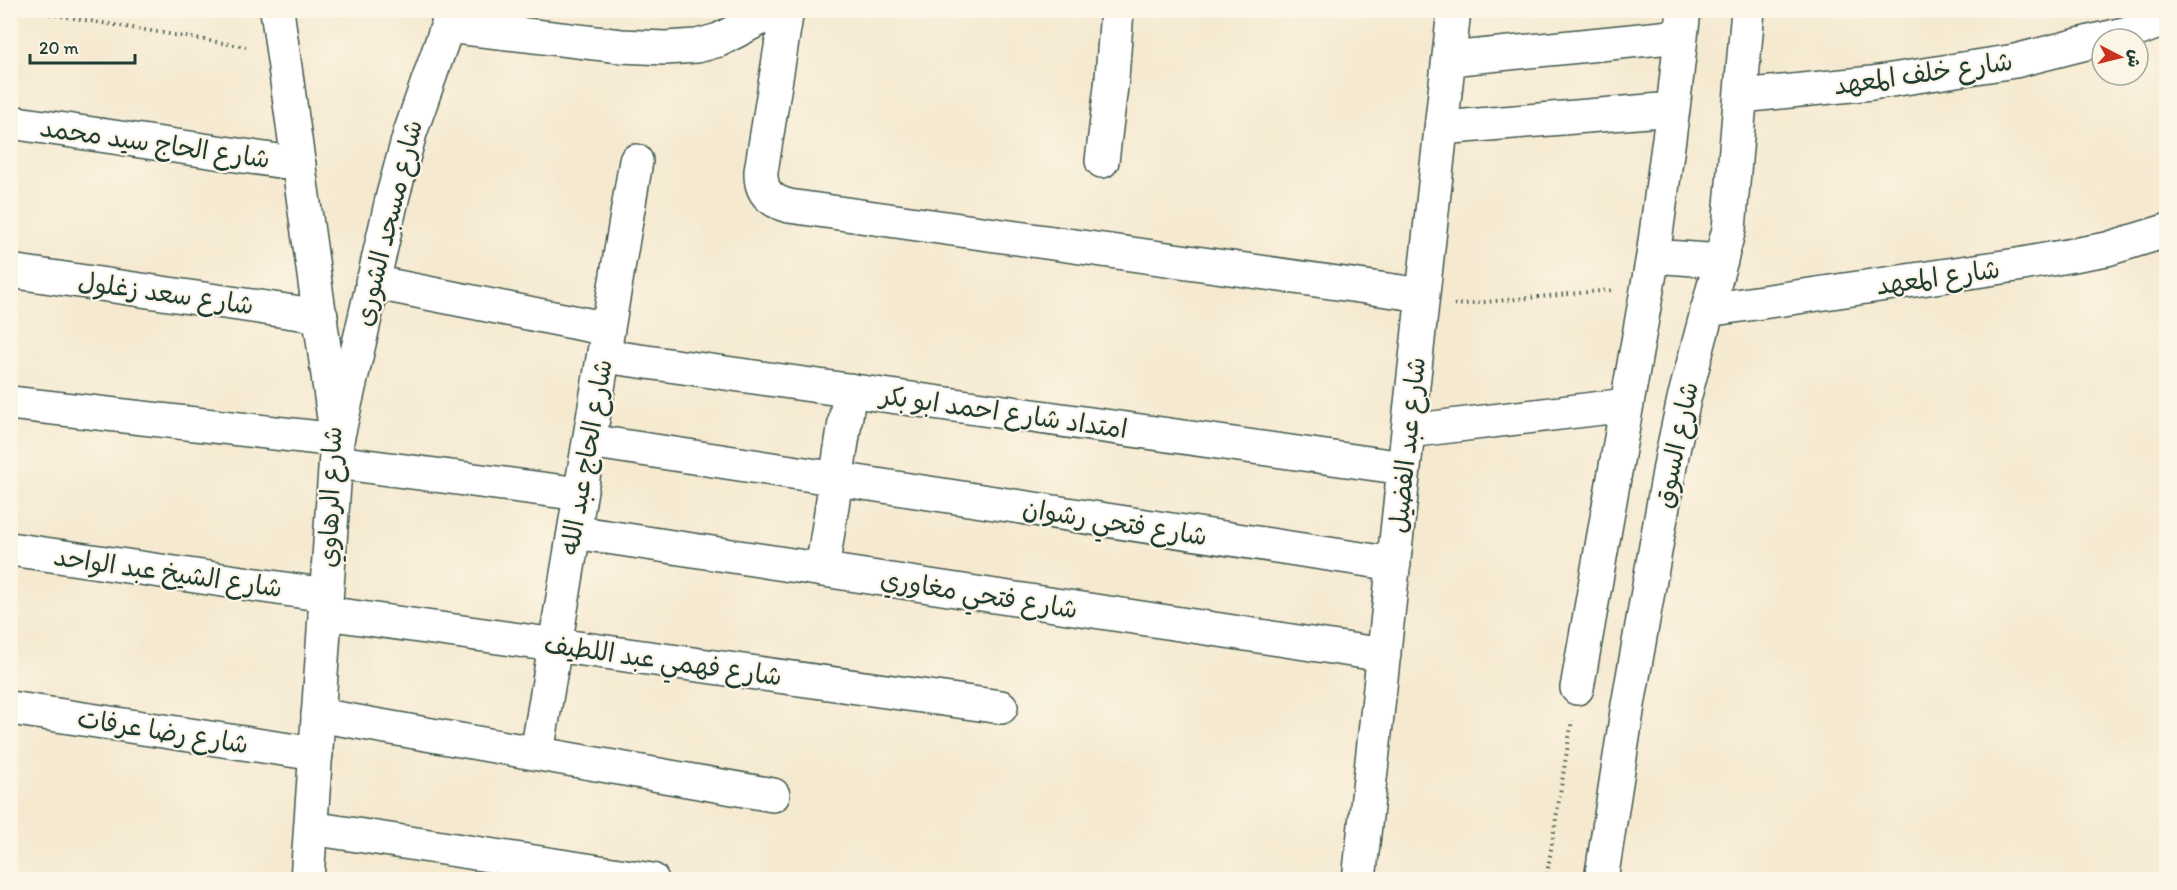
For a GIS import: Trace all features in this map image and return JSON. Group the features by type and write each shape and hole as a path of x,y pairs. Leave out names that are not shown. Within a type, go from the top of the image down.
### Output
{"street":[{"name":"شارع الرهاوي","path":"277,10 321,316 336,451 307,879"},
{"path":"450,18 621,46 665,48 697,46 719,40 776,10"},
{"path":"787,10 761,171 763,188 773,200 789,206 1422,302"},
{"path":"1102,161 1117,10"},
{"name":"شارع عبد الفضيل","path":"1359,879 1454,10"},
{"name":"شارع السوق","path":"1601,879 1628,705 1672,455 1729,229 1748,10"},
{"name":"شارع مسجد الشورى","path":"336,451 372,282 410,133 450,18"},
{"name":"شارع خلف المعهد","path":"2145,27 2166,19"},
{"path":"1449,59 1682,23"},
{"name":"شارع السوق","path":"1577,688 1651,271 1682,23"},
{"name":"شارع خلف المعهد","path":"1741,96 1872,83 2015,61 2090,42"},
{"path":"1441,128 1673,109"},
{"name":"شارع الحاج سيد محمد","path":"10,122 299,164"},
{"name":"شارع الحاج عبد الله","path":"537,753 636,161"},
{"name":"شارع المعهد","path":"1707,310 2017,265 2107,249 2166,231"},
{"path":"1651,271 1721,261"},
{"name":"شارع سعد زغلول","path":"10,271 321,316"},
{"name":"امتداد شارع احمد ابو بكر","path":"372,282 606,342 850,390 1404,468"},
{"path":"822,570 850,390"},
{"path":"10,403 336,451 580,494"},
{"path":"1408,431 1627,405"},
{"name":"شارع فتحي رشوان","path":"589,441 1394,564"},
{"name":"شارع فتحي مغاوري","path":"574,532 1384,655"},
{"name":"شارع الشيخ عبد الواحد","path":"10,549 326,604"},
{"name":"شارع فهمي عبد اللطيف","path":"326,604 555,645 1001,707"},
{"name":"شارع رضا عرفات","path":"10,708 316,754"},
{"path":"318,715 773,795"},
{"path":"311,828 652,879"}],"path":[{"path":"26,10 283,53"},
{"path":"1422,302 1651,271"},
{"path":"1546,879 1577,688"}]}
